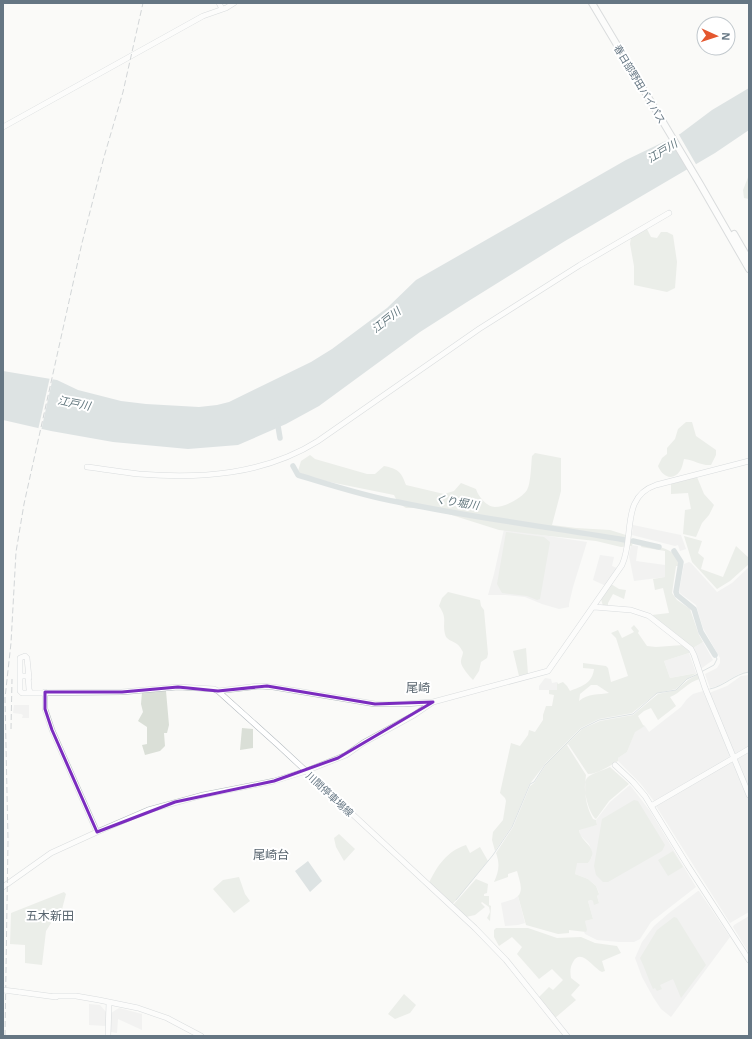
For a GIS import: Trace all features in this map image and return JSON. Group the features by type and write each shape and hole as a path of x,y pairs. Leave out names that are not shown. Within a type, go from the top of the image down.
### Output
{"highway":[{"name":"春日部野田バイパス","path":"592,3 608,26"},
{"name":"春日部野田バイパス","path":"596,3 608,26 749,260"},
{"name":"春日部野田バイパス","path":"702,183 749,269"}],"street":[{"path":"219,3 222,9"},
{"path":"3,127 203,16 234,3"},
{"path":"87,467 137,474 192,476 253,468 290,456 318,441 479,329 580,265 669,213"},
{"path":"29,691 27,658 25,656 20,658 20,691 22,693 29,691 122,692 178,687 218,691 259,686 375,704 433,702 548,671 622,565 628,544 632,508 636,499 644,491 656,485 749,461"},
{"path":"594,607 625,609 640,612 649,616 690,649 749,795"},
{"path":"20,677 27,676 29,678"},
{"name":"川間停車場線","path":"218,691 306,771 500,953 567,1036"},
{"path":"45,692 45,709 52,730 97,832"},
{"path":"3,887 52,853 148,810 203,795 274,781 306,771 346,755 363,743 414,715 433,702"},
{"path":"652,806 749,749"},
{"path":"615,765 636,785 652,806 749,960"},
{"path":"3,990 53,996 76,996 134,1007 159,1014 201,1036"},
{"path":"108,1036 109,1002"}],"highlighted area":[{"path":"267,686 375,704 433,702 338,758 274,781 175,802 97,832 52,730 45,709 45,692 122,692 178,687 218,691"}],"shaded area":[{"path":"749,175 749,199 744,198 743,190"},
{"path":"647,229 651,237 657,238 661,232 667,232 673,235 677,262 675,288 667,292 634,285 634,266 630,244 631,237"},
{"path":"686,422 692,422 696,436 716,450 716,455 711,465 704,465 684,459 681,470 677,474 671,477 665,475 658,466 662,458 667,454 667,448 675,439 678,429"},
{"path":"535,453 561,458 561,491 552,525 610,530 629,536 633,541 632,546 621,547 596,541 499,530 439,511 406,508 398,503 394,495 300,476 298,471 301,461 310,455 315,459 367,474 375,474 384,466 398,471 406,485 444,494 454,491 461,483 476,489 483,501 492,507 499,507 513,502 527,490 530,479 532,456"},
{"path":"697,477 704,494 714,505 709,515 702,523 696,537 683,534 685,510 691,509 688,493 671,494 671,484"},
{"path":"633,525 681,535 686,549 680,551 678,545 675,546 632,535"},
{"path":"504,529 587,542 573,587 569,607 559,609 525,597 488,595"},
{"path":"506,532 544,537 550,542 540,599 537,600 527,596 502,593 497,584"},
{"path":"684,536 702,541 698,553 704,558 701,569 723,577 736,546 749,558 749,564 730,581 717,589 692,562"},
{"path":"642,544 660,547 671,551 678,560 679,566 676,566 672,593 677,600 690,609 703,642 693,648 652,615 669,613 663,588 655,590 653,579 665,577 665,551 641,547"},
{"path":"631,545 638,546 636,561 665,565 665,577 634,581 629,556"},
{"path":"600,555 614,557 612,566 619,569 606,586 593,580"},
{"path":"689,562 717,592 732,583 749,567 749,672 739,674 718,686 710,688 705,674 717,668 720,663 720,658 703,628 696,605 679,592 684,564"},
{"path":"611,584 619,589 626,590 624,599 613,594 608,606 603,606 601,599"},
{"path":"448,592 480,600 481,606 484,610 488,654 487,658 481,662 479,671 473,680 462,666 461,661 463,652 457,644 448,639 445,634 444,617 439,606 442,598"},
{"path":"634,625 647,646 656,647 683,645 689,651 689,653 664,661 670,678 697,673 687,679 676,689 657,693 632,713 599,719 581,728 546,763 529,785 512,826 495,851 492,840 493,832 503,820 506,801 500,793 511,743 520,746 528,735 529,730 535,732 543,720 546,706 552,706 554,695 549,694 549,690 557,690 557,682 558,684 563,682 570,691 586,684 589,681 594,669 583,668 583,663 606,666 608,668 611,682 628,676 616,638 611,633 618,630 622,638 634,632 631,628","holes":["591,685 597,685 609,693 590,695 579,701 580,694"]},
{"path":"703,642 713,660 701,668 693,648"},
{"path":"526,648 528,674 519,676 513,651"},
{"path":"689,653 696,673 670,678 664,661"},
{"path":"698,674 700,679 695,680 670,697 676,706 658,720 651,708 638,716 645,726 635,732 627,752 618,758 618,761 600,771 588,774 568,744 567,745 586,775 585,792 587,803 590,814 593,819 596,820 597,825 579,830 580,835 591,849 592,853 588,863 577,863 575,874 588,879 596,886 599,894 597,896 599,903 594,905 593,901 588,901 593,919 585,921 586,932 569,930 569,933 558,934 526,925 518,896 521,888 517,871 508,874 508,877 494,882 498,868 496,853 513,827 530,786 534,783 547,763 582,729 600,721 633,715 658,694 676,690"},
{"path":"749,675 749,746 734,753 709,693 727,686 741,676"},
{"path":"545,678 551,679 552,683 557,682 557,690 539,690 539,686"},
{"path":"166,691 169,725 167,733 164,733 165,746 160,751 145,755 142,745 147,744 147,727 138,721 143,712 141,704 142,692"},
{"path":"703,691 730,755 654,801 640,783 618,761 618,758 627,752 635,731 645,726 649,732 681,707 693,694"},
{"path":"14,705 29,705 29,718 22,718 23,715 13,713"},
{"path":"242,728 253,729 253,748 240,750"},
{"path":"749,752 749,789 737,761"},
{"path":"731,763 734,763 749,799 749,912 730,923 656,806"},
{"path":"610,767 629,784 609,801 596,819 588,806 585,793 585,782 591,775"},
{"path":"630,785 650,811 696,887 651,922 640,939 634,942 597,940 584,932 586,932 585,921 593,919 588,901 591,900 599,903 597,896 599,893 596,886 588,879 575,874 576,863 588,863 592,857 589,844 580,835 579,829 597,825 596,820 610,802"},
{"path":"634,800 638,801 665,845 662,851 608,882 603,882 596,875 594,866 602,819"},
{"path":"339,834 355,849 344,861 336,847 334,838"},
{"path":"466,845 470,853 480,847 488,861 452,905 429,883 443,860 453,851"},
{"path":"673,851 683,867 668,876 658,860"},
{"path":"239,877 245,894 250,901 234,913 213,889 223,880"},
{"path":"476,879 488,884 487,893 484,894 484,896 489,896 489,905 491,906 490,921 487,918 490,912 489,907 482,902 481,903 485,907 475,915 466,917 453,905"},
{"path":"698,891 730,937 671,1017 661,1009 653,997 642,977 635,958 642,942 654,926"},
{"path":"64,892 66,894 61,913 53,920 46,931 42,965 25,963 25,945 10,944 11,913"},
{"path":"518,896 525,923 505,926 501,903 514,899"},
{"path":"749,916 749,953 733,927"},
{"path":"674,917 677,918 706,965 681,998 673,979 660,985 662,989 657,991 655,988 653,989 640,958 657,930"},
{"path":"496,928 528,928 557,938 581,937 595,943 617,946 621,953 602,961 605,971 602,972 588,960 580,957 576,958 572,964 570,972 571,978 580,985 571,995 576,1000 555,1018 538,998 549,987 553,990 563,980 552,969 539,979 517,954 522,947 512,937 499,946 494,937 494,930"},
{"path":"404,994 416,1005 410,1013 395,1019 388,1014"},
{"path":"89,1004 100,1005 106,1012 106,1026 89,1025"},
{"path":"119,1008 142,1014 142,1030 118,1019 117,1033 111,1032 111,1013"}],"water":[{"name":"江戸川","path":"749,88 749,130 715,153 565,241 467,302 420,332 319,406 286,424 238,445 188,449 113,442 51,431 3,420 3,371 57,380 78,390 121,401 199,407 229,402 311,362 332,349 387,308 416,280 626,160 680,134 712,110"},
{"path":"308,861 322,881 310,892 295,871"}],"pier":[{"path":"678,133 697,166 689,171 669,137"},
{"path":"50,377 53,377 41,431 38,430"}],"waterway":[{"name":"くり堀川","path":"277,420 280,438"},
{"name":"くり堀川","path":"293,466 298,475 385,500 455,513 625,540"},
{"name":"くり堀川","path":"633,541 659,547"},
{"name":"くり堀川","path":"674,551 681,562 676,592 677,595 694,609 701,632 715,655"},
{"path":"701,672 714,665 717,659 715,655"},
{"path":"710,689 739,675 749,672"},
{"path":"456,900 493,855 512,827 530,784 534,782 545,765 581,729 599,720 633,714 657,693 676,690 687,679 698,674"}],"railway":[{"path":"5,1036 8,840 5,698 11,643 16,552 24,504 82,243 104,157 123,92 143,3"},
{"path":"11,729 12,679"}],"district":[{"name":"尾崎","path":"418,688"},
{"name":"尾崎台","path":"271,855"},
{"name":"五木新田","path":"50,916"}]}
